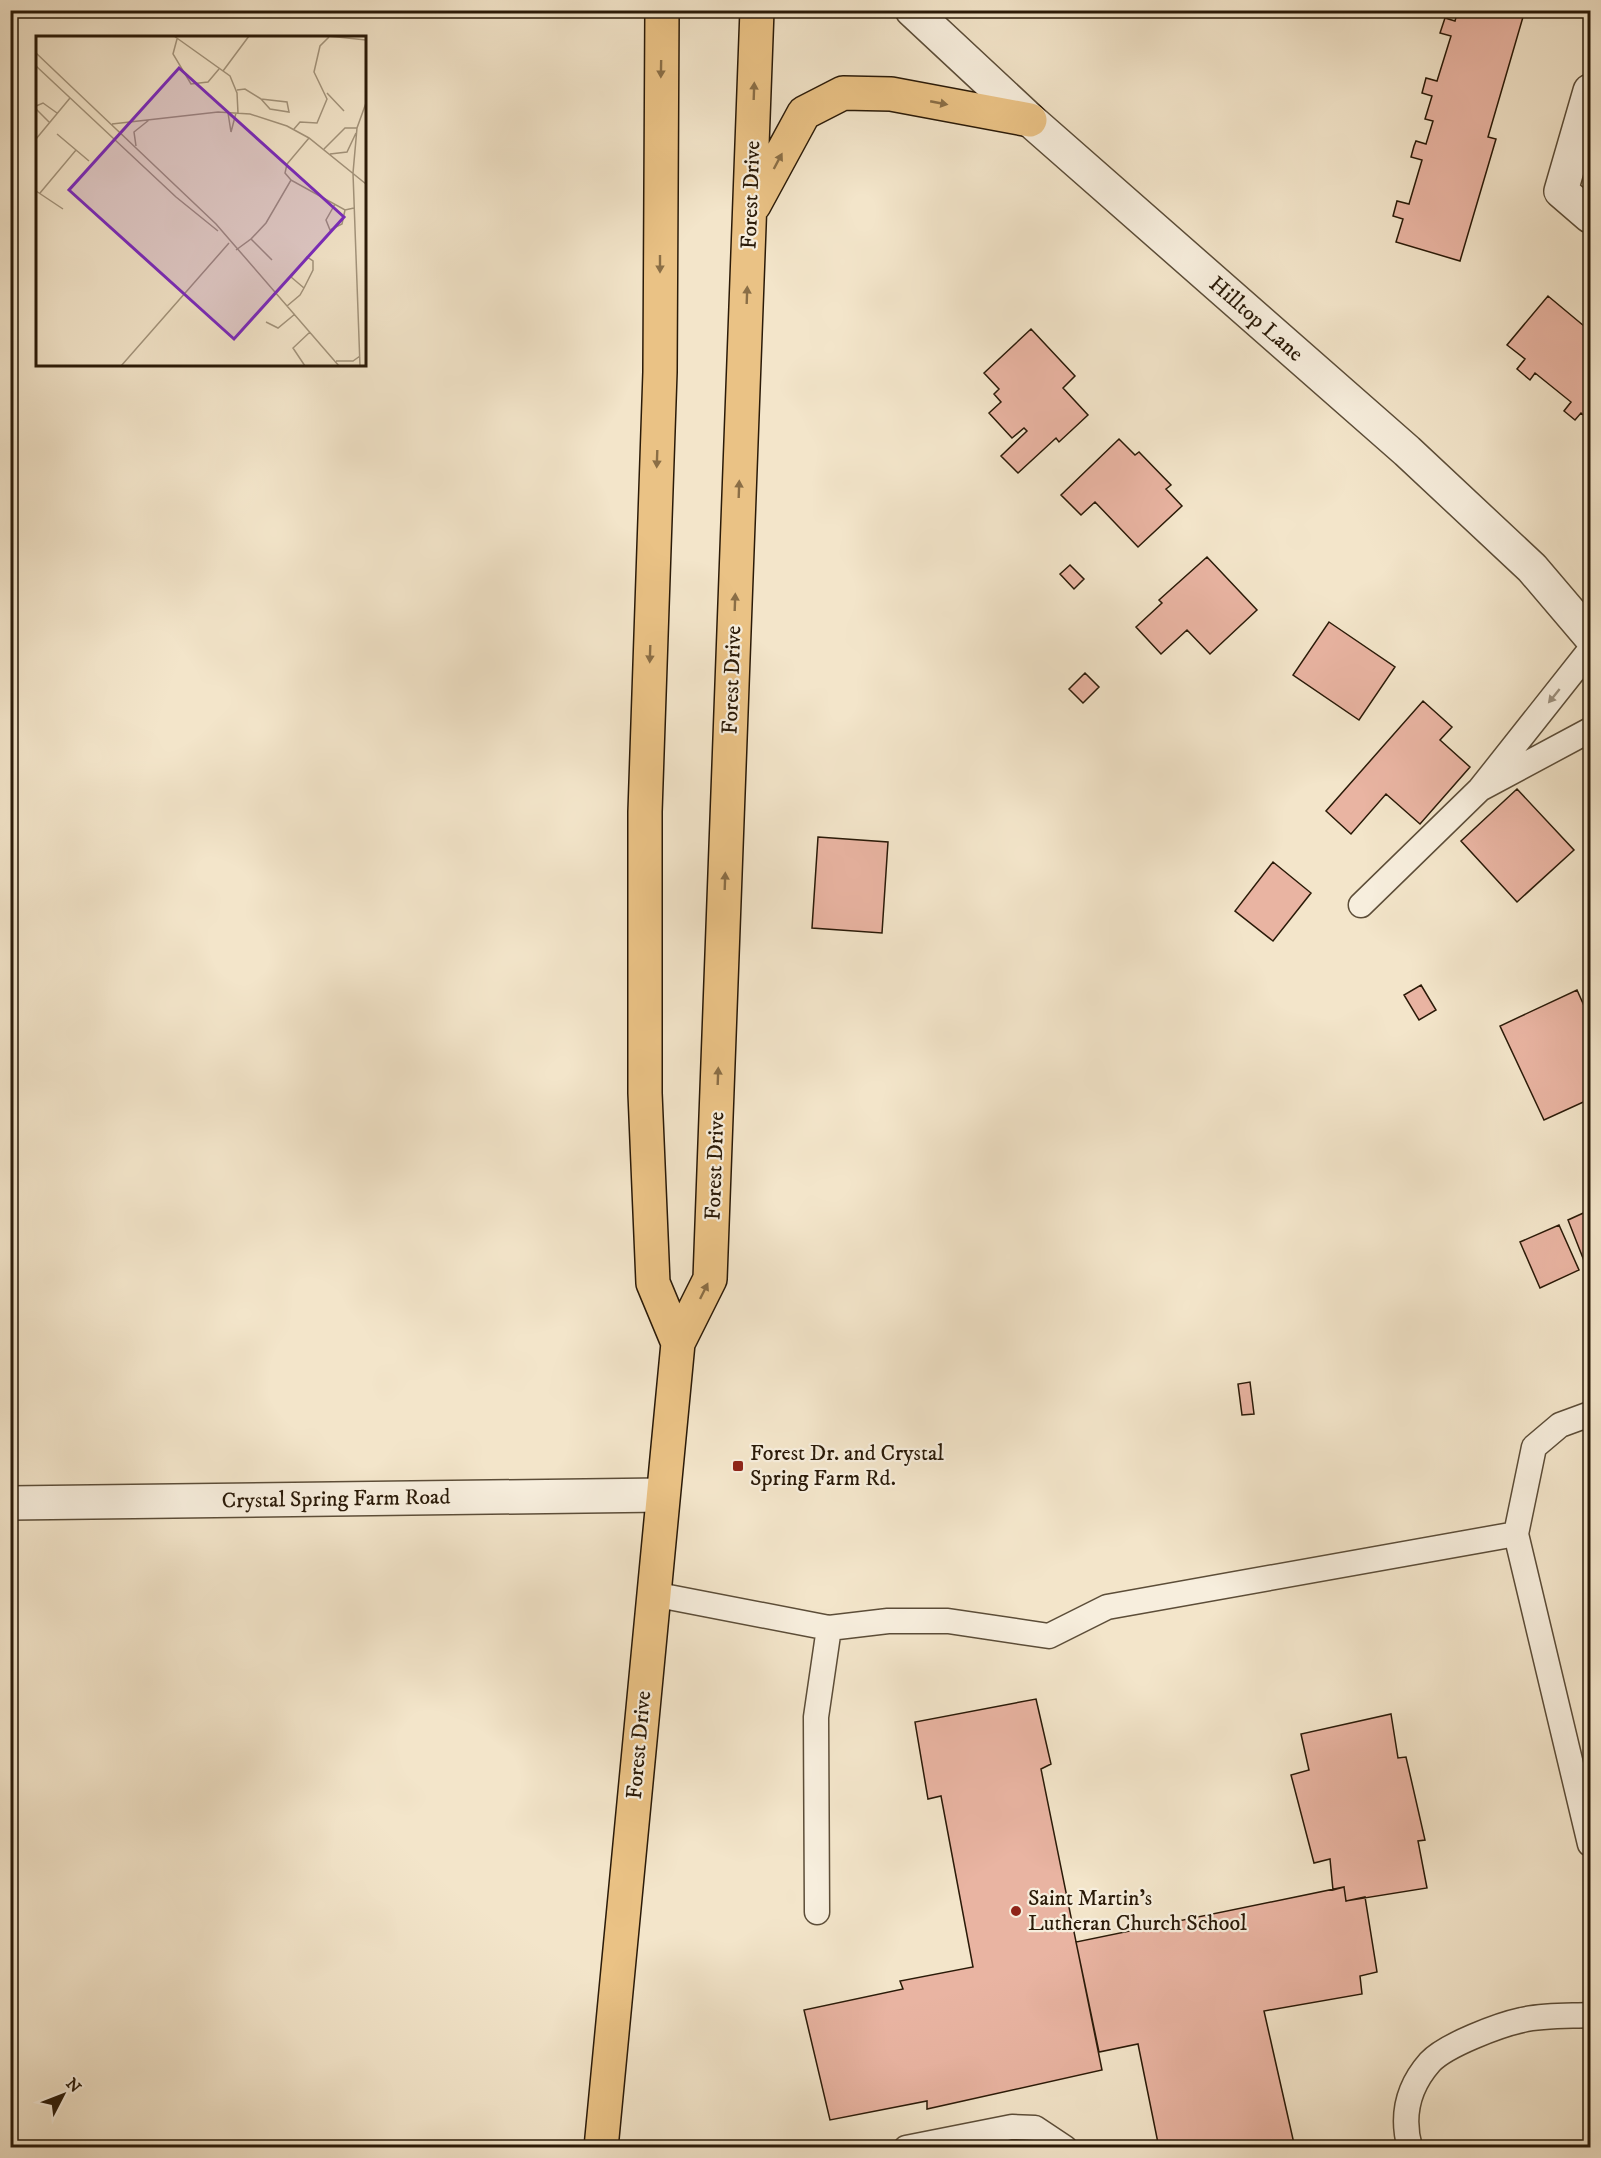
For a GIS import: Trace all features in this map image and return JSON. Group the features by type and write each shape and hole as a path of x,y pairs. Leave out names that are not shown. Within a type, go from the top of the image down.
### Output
{"main road":[{"name":"Forest Drive","path":"662,10 660,372 645,812 645,1092 652,1283 678,1343"},
{"name":"Forest Drive","path":"601,2148 678,1343 710,1279 758,10"},
{"path":"750,212 804,113 843,93 891,94 1030,120"}],"street":[{"name":"Hilltop Lane","path":"912,10 1030,120 1407,451 1532,568 1590,636"},
{"path":"1590,91 1561,191 1590,216"},
{"name":"Crystal Spring Farm Road","path":"10,1503 662,1495"}],"lane":[{"path":"1361,905 1480,789 1590,650"},
{"path":"1480,789 1590,730"},
{"path":"1590,1414 1560,1425 1534,1447 1516,1534 1590,1844"},
{"path":"653,1594 829,1628 888,1621 948,1621 1049,1636 1107,1607 1516,1534"},
{"path":"818,1912 816,1717 829,1628"},
{"path":"1410,2148 1406,2123 1407,2100 1431,2061 1458,2044 1523,2019 1590,2015"},
{"path":"906,2148 1012,2127 1035,2128 1065,2148"}],"building":[{"path":"1458,10 1503,10 1523,17 1488,137 1496,139 1460,261 1396,242 1403,219 1393,216 1397,201 1409,204 1422,160 1411,157 1414,146 1416,141 1426,144 1433,121 1425,119 1432,96 1422,93 1426,78 1437,81 1451,36 1440,33 1445,18 1455,21"},
{"path":"1548,296 1590,331 1590,421 1581,413 1575,420 1564,411 1571,402 1535,373 1530,380 1517,369 1525,359 1507,345"},
{"path":"1031,329 1075,376 1063,388 1088,415 1059,442 1056,438 1018,473 1001,456 1027,431 1024,428 1012,438 989,413 1001,402 994,394 999,389 984,373"},
{"path":"1119,439 1135,455 1139,452 1171,485 1166,489 1182,506 1138,547 1095,502 1081,515 1061,495"},
{"path":"1207,557 1257,610 1210,654 1187,630 1161,654 1136,627 1162,603 1159,600"},
{"path":"1070,565 1084,579 1074,589 1060,574"},
{"path":"1329,622 1395,667 1359,720 1293,675"},
{"path":"1085,673 1099,687 1083,703 1069,689"},
{"path":"1423,701 1452,727 1440,740 1470,767 1420,824 1386,794 1351,834 1326,811"},
{"path":"1517,789 1574,850 1517,902 1461,841"},
{"path":"818,837 888,842 882,933 812,928"},
{"path":"1273,862 1311,893 1273,941 1235,911"},
{"path":"1421,985 1436,1010 1419,1020 1404,995"},
{"path":"1577,990 1590,1019 1590,1099 1544,1120 1500,1026"},
{"path":"1590,1210 1590,1276 1568,1220"},
{"path":"1559,1225 1579,1270 1540,1288 1520,1242"},
{"path":"1250,1382 1254,1414 1242,1415 1238,1384"},
{"name":"Saint Martin's Lutheran Church School","path":"1036,1699 1051,1764 1041,1769 1102,2070 927,2109 927,2101 830,2120 804,2010 903,1989 900,1981 973,1967 941,1796 928,1799 915,1722"},
{"path":"1391,1714 1398,1758 1406,1757 1425,1840 1418,1841 1427,1888 1346,1901 1344,1887 1333,1890 1330,1859 1314,1863 1291,1775 1309,1770 1301,1734"},
{"path":"1344,1887 1346,1901 1365,1897 1377,1972 1360,1976 1362,1994 1264,2011 1295,2148 1159,2148 1138,2044 1099,2052 1076,1942"},
{"path":"238,2142 275,2146 275,2148 238,2148"}],"place":[{"name":"Forest Dr. and Crystal Spring Farm Rd.","path":"738,1466"},
{"name":"Saint Martin's Lutheran Church School","path":"1016,1911"}]}
